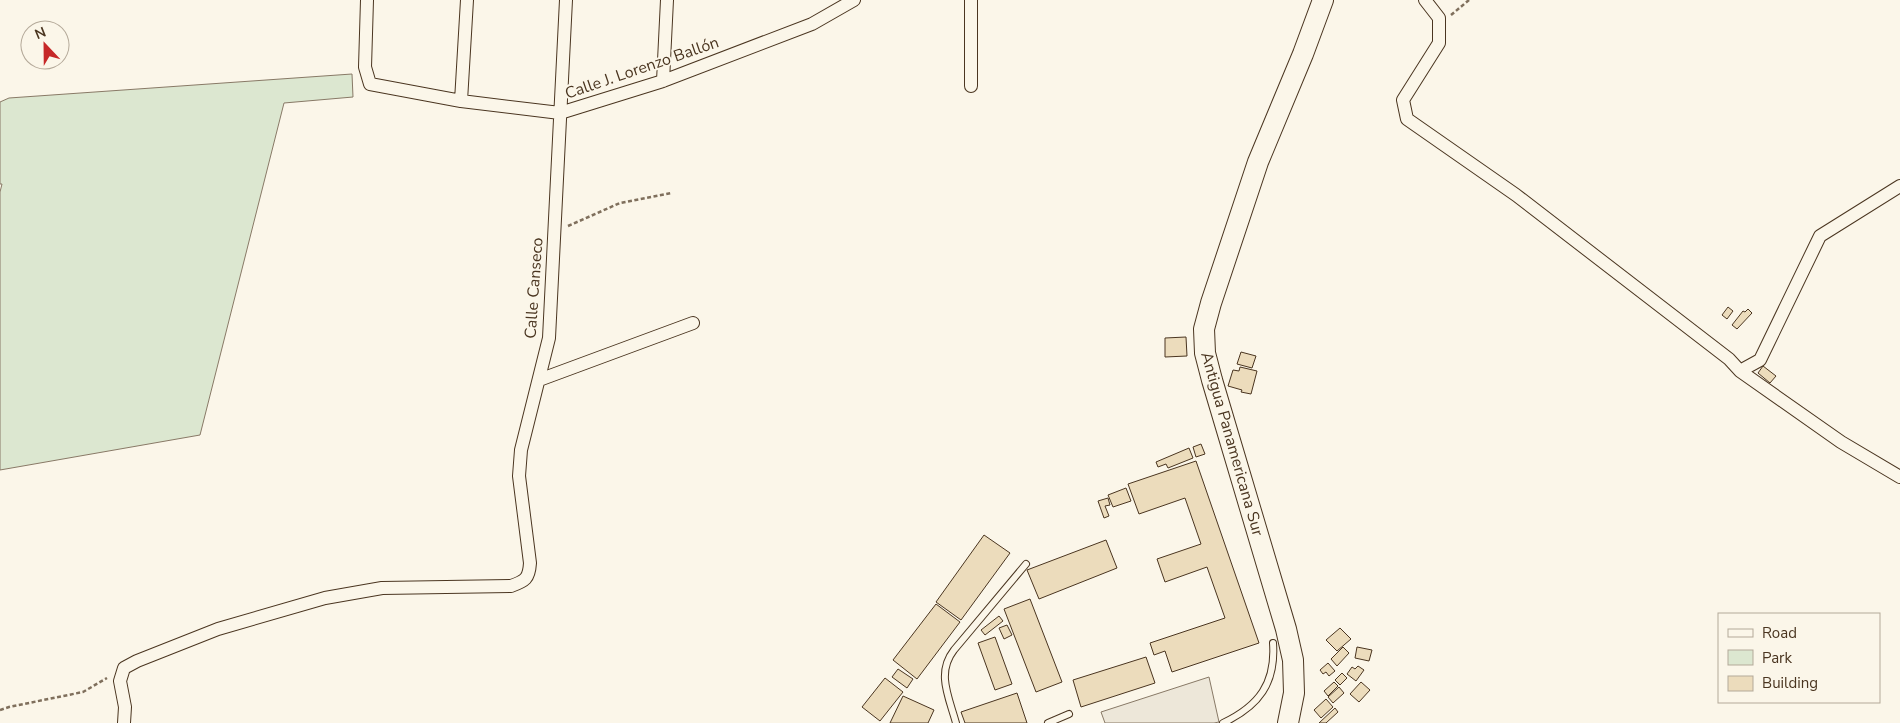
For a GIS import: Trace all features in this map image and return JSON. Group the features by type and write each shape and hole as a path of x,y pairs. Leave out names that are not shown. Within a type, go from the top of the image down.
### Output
{"main road":[{"name":"Antigua Panamericana Sur","path":"1288,723 1294,693 1292,660 1286,629 1212,380 1205,353 1204,329 1258,162 1303,54 1323,0"}],"street":[{"name":"Calle J. Lorenzo Ballón","path":"367,0 365,67 370,84 461,101 560,114 663,81 812,24 854,0"},
{"path":"461,101 466,0"},
{"name":"Calle Canseco","path":"124,668 218,629 325,598 382,588 511,586 523,582 529,574 530,563 519,476 521,450 549,338 566,0"},
{"path":"663,81 667,0"},
{"path":"971,0 971,86"},
{"path":"1425,0 1438,18 1439,43 1403,100 1407,119 1516,195 1729,359 1740,371 1841,442 1900,476"},
{"path":"1740,371 1760,360 1820,236 1900,186"},
{"path":"539,380 693,322"},
{"path":"124,668 120,681 125,707 124,723"}],"lane":[{"path":"956,723 944,677 947,662 954,650 1026,564"},
{"path":"1224,723 1248,709 1264,690 1272,668 1273,643"},
{"path":"1048,723 1069,714"}],"path":[{"path":"1439,26 1469,0"},
{"path":"554,234 576,222 620,203 671,194"},
{"path":"0,710 83,692 124,668"}],"green space":[{"path":"352,74 353,97 284,103 200,435 0,470 0,192 2,184 0,184 0,102 9,98"}],"shaded area":[{"path":"1209,677 1219,722 1105,723 1101,712"}],"building":[{"path":"1728,307 1733,311 1727,319 1722,315"},
{"path":"1748,309 1752,313 1737,329 1732,325 1743,311 1745,312"},
{"path":"1186,337 1187,356 1165,357 1165,338"},
{"path":"1241,352 1256,356 1252,368 1237,364"},
{"path":"1763,366 1776,376 1770,383 1758,373"},
{"path":"1240,367 1257,371 1251,394 1228,386 1233,370 1239,371"},
{"path":"1201,444 1205,454 1196,457 1193,447"},
{"path":"1189,448 1193,458 1168,468 1166,464 1158,467 1156,462"},
{"path":"1196,461 1259,643 1172,672 1165,651 1154,655 1150,643 1225,618 1207,567 1165,582 1157,559 1201,544 1185,498 1139,514 1128,484"},
{"path":"1126,488 1131,501 1113,507 1108,495"},
{"path":"1108,498 1110,505 1105,506 1109,516 1104,518 1098,501"},
{"path":"984,535 1010,553 961,620 936,602"},
{"path":"1106,540 1117,568 1039,599 1027,570"},
{"path":"1030,599 1062,682 1036,692 1004,609"},
{"path":"936,604 960,622 917,679 893,660"},
{"path":"999,616 1003,621 985,635 981,630"},
{"path":"1007,625 1012,635 1004,639 999,628"},
{"path":"1340,628 1351,639 1337,651 1326,640"},
{"path":"995,637 1012,684 995,690 978,643"},
{"path":"1343,647 1349,653 1337,666 1331,659"},
{"path":"1357,647 1372,650 1369,661 1355,658"},
{"path":"1146,657 1155,683 1081,707 1073,680"},
{"path":"1328,663 1335,671 1329,676 1326,672 1323,674 1320,670"},
{"path":"1358,666 1364,670 1356,681 1347,674 1352,667 1355,669"},
{"path":"898,669 913,679 907,688 892,677"},
{"path":"1342,673 1347,678 1340,685 1335,680"},
{"path":"885,678 903,692 880,721 862,707"},
{"path":"1334,682 1338,686 1328,696 1324,691"},
{"path":"1361,682 1370,690 1359,702 1350,694"},
{"path":"1339,687 1344,693 1333,703 1328,697"},
{"path":"1017,693 1027,723 965,723 961,712"},
{"path":"903,696 934,710 928,723 890,723"},
{"path":"1326,699 1333,707 1321,718 1314,710"},
{"path":"1335,708 1338,712 1326,723 1319,723"}]}
